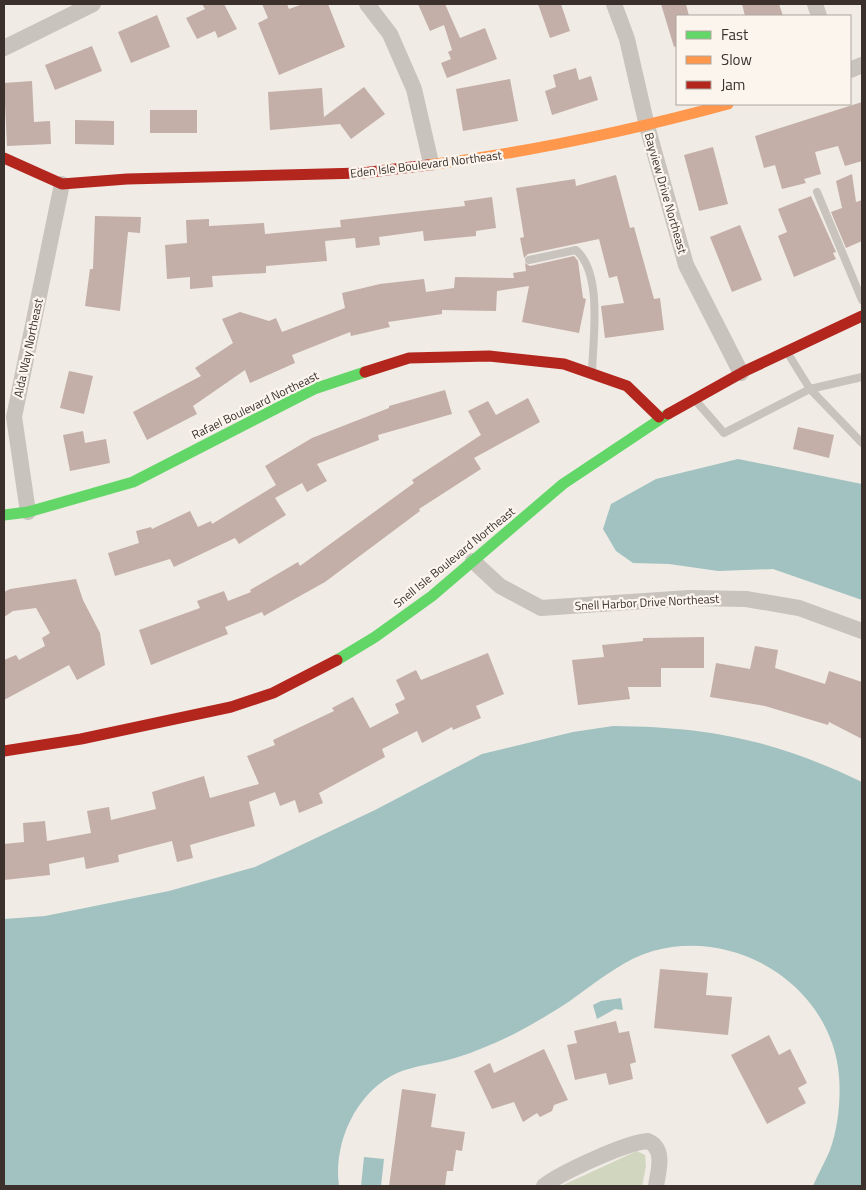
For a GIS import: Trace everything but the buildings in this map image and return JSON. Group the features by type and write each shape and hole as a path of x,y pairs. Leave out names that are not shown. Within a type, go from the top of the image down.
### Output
{"street":[{"path":"4,48 93,4"},
{"path":"367,4 390,34 414,89 431,163"},
{"name":"Bayview Drive Northeast","path":"614,4 627,39 647,126 686,265 741,373"},
{"name":"Eden Isle Boulevard Northeast","path":"4,158 62,184 127,179 362,173 511,154 647,126 724,105"},
{"name":"Alda Way Northeast","path":"28,512 14,418 62,184"},
{"name":"Snell Isle Boulevard Northeast","path":"4,751 107,734 214,711 271,694 369,640 433,595 564,484 659,417 786,350 862,316"},
{"name":"Rafael Boulevard Northeast","path":"4,515 28,512 133,482 314,389 409,358 489,356 564,364 627,386 659,417"},
{"name":"Snell Harbor Drive Northeast","path":"473,561 500,586 541,608 688,598 746,599 799,608 862,631"},
{"path":"544,1186 557,1177 632,1144 648,1141 656,1147 659,1154 660,1163 656,1186"}],"lane":[{"path":"817,192 862,300"},
{"path":"529,260 576,250 585,258 594,290 592,374"},
{"path":"786,350 810,389 862,443"},
{"path":"694,398 724,433 810,389 862,377"}],"green space":[{"path":"637,1151 645,1155 646,1166 642,1186 561,1186"}],"water":[{"path":"738,459 862,484 862,600 773,569 718,571 669,564 633,563 616,551 603,529 611,504 656,479"},
{"path":"613,726 680,729 741,739 800,756 862,782 862,1186 813,1186 833,1141 840,1094 839,1076 832,1044 819,1016 799,991 775,971 747,957 717,948 685,946 653,951 633,959 555,1011 500,1041 455,1058 404,1070 382,1082 359,1106 350,1120 340,1153 339,1186 4,1186 4,919 45,916 169,891 255,867 375,810 482,754 573,732"},
{"path":"621,998 623,1010 615,1009 597,1019 593,1005 601,1001"},
{"path":"364,1157 384,1159 381,1186 361,1186"}],"traffic: fast":[{"path":"4,515 28,512 133,482 314,389 365,372"},
{"path":"337,660 375,637 432,596 563,484 668,414"}],"traffic: slow":[{"path":"428,165 504,154 579,140 724,105"}],"traffic: jam":[{"path":"4,158 62,184 127,179 362,173 428,165"},
{"path":"668,414 745,371 862,316"},
{"path":"365,372 409,358 489,356 564,364 627,386 659,417"},
{"path":"4,751 81,739 231,707 273,693 337,660"}]}
